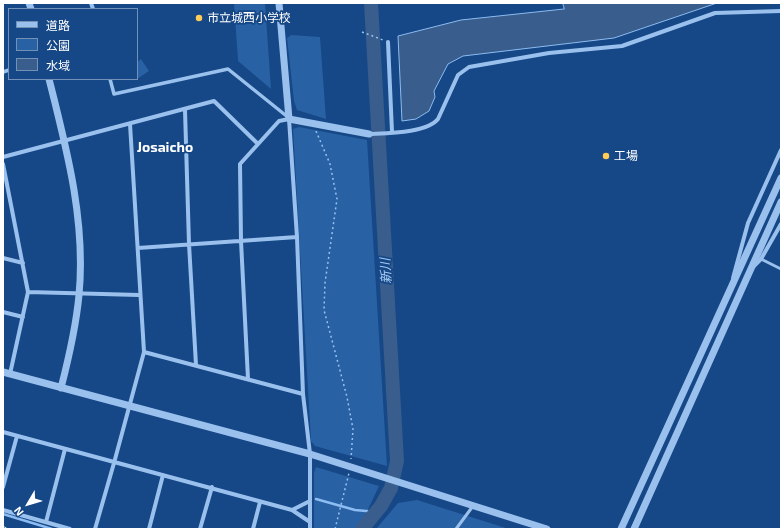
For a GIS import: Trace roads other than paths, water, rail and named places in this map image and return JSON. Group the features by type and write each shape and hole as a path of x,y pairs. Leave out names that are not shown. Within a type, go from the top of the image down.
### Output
{"street":[{"path":"278,3 289,119 297,237 303,394 310,454 310,529"},
{"path":"248,379 241,241 240,164 257,143 279,121 289,119 369,134 425,127 434,124 438,119 458,75 469,67 549,53 622,46 714,13 781,11"},
{"path":"388,42 392,132"},
{"path":"110,80 114,94 228,69 289,119"},
{"path":"49,80 73,183 79,223 79,294 73,343 61,388"},
{"path":"3,156 214,102 257,143"},
{"path":"185,110 189,244 196,365"},
{"path":"95,529 144,352 139,295 138,248 130,124"},
{"path":"730,290 739,251 748,223 781,150"},
{"path":"3,164 28,292 23,317 7,373 310,454 547,529"},
{"path":"621,529 781,178"},
{"path":"634,529 781,202"},
{"path":"751,269 762,259 781,224"},
{"path":"138,248 297,237"},
{"path":"3,258 22,263"},
{"path":"28,292 139,295"},
{"path":"3,312 23,317"},
{"path":"144,352 303,394"},
{"path":"3,432 114,463 212,487 292,510 310,522"},
{"path":"3,487 17,436"},
{"path":"46,522 65,449"},
{"path":"149,529 163,475"},
{"path":"200,529 212,487"},
{"path":"292,510 310,501"},
{"path":"253,529 260,502"},
{"path":"3,510 70,529"}],"lane":[{"path":"762,259 781,269"},
{"path":"456,529 474,505"}],"water":[{"path":"563,3 717,3 614,38 463,56 448,64 434,91 435,97 429,111 416,119 402,121 398,36 461,20 564,9"}],"waterway":[{"name":"新川","path":"362,529 381,506 391,488 397,461 371,3"},
{"path":"316,499 355,510 377,512"},
{"path":"3,514 52,529"}],"place":[{"name":"市立城西小学校","path":"199,18"},
{"name":"工場","path":"606,156"}],"district":[{"name":"Josaicho","path":"165,147"}]}
